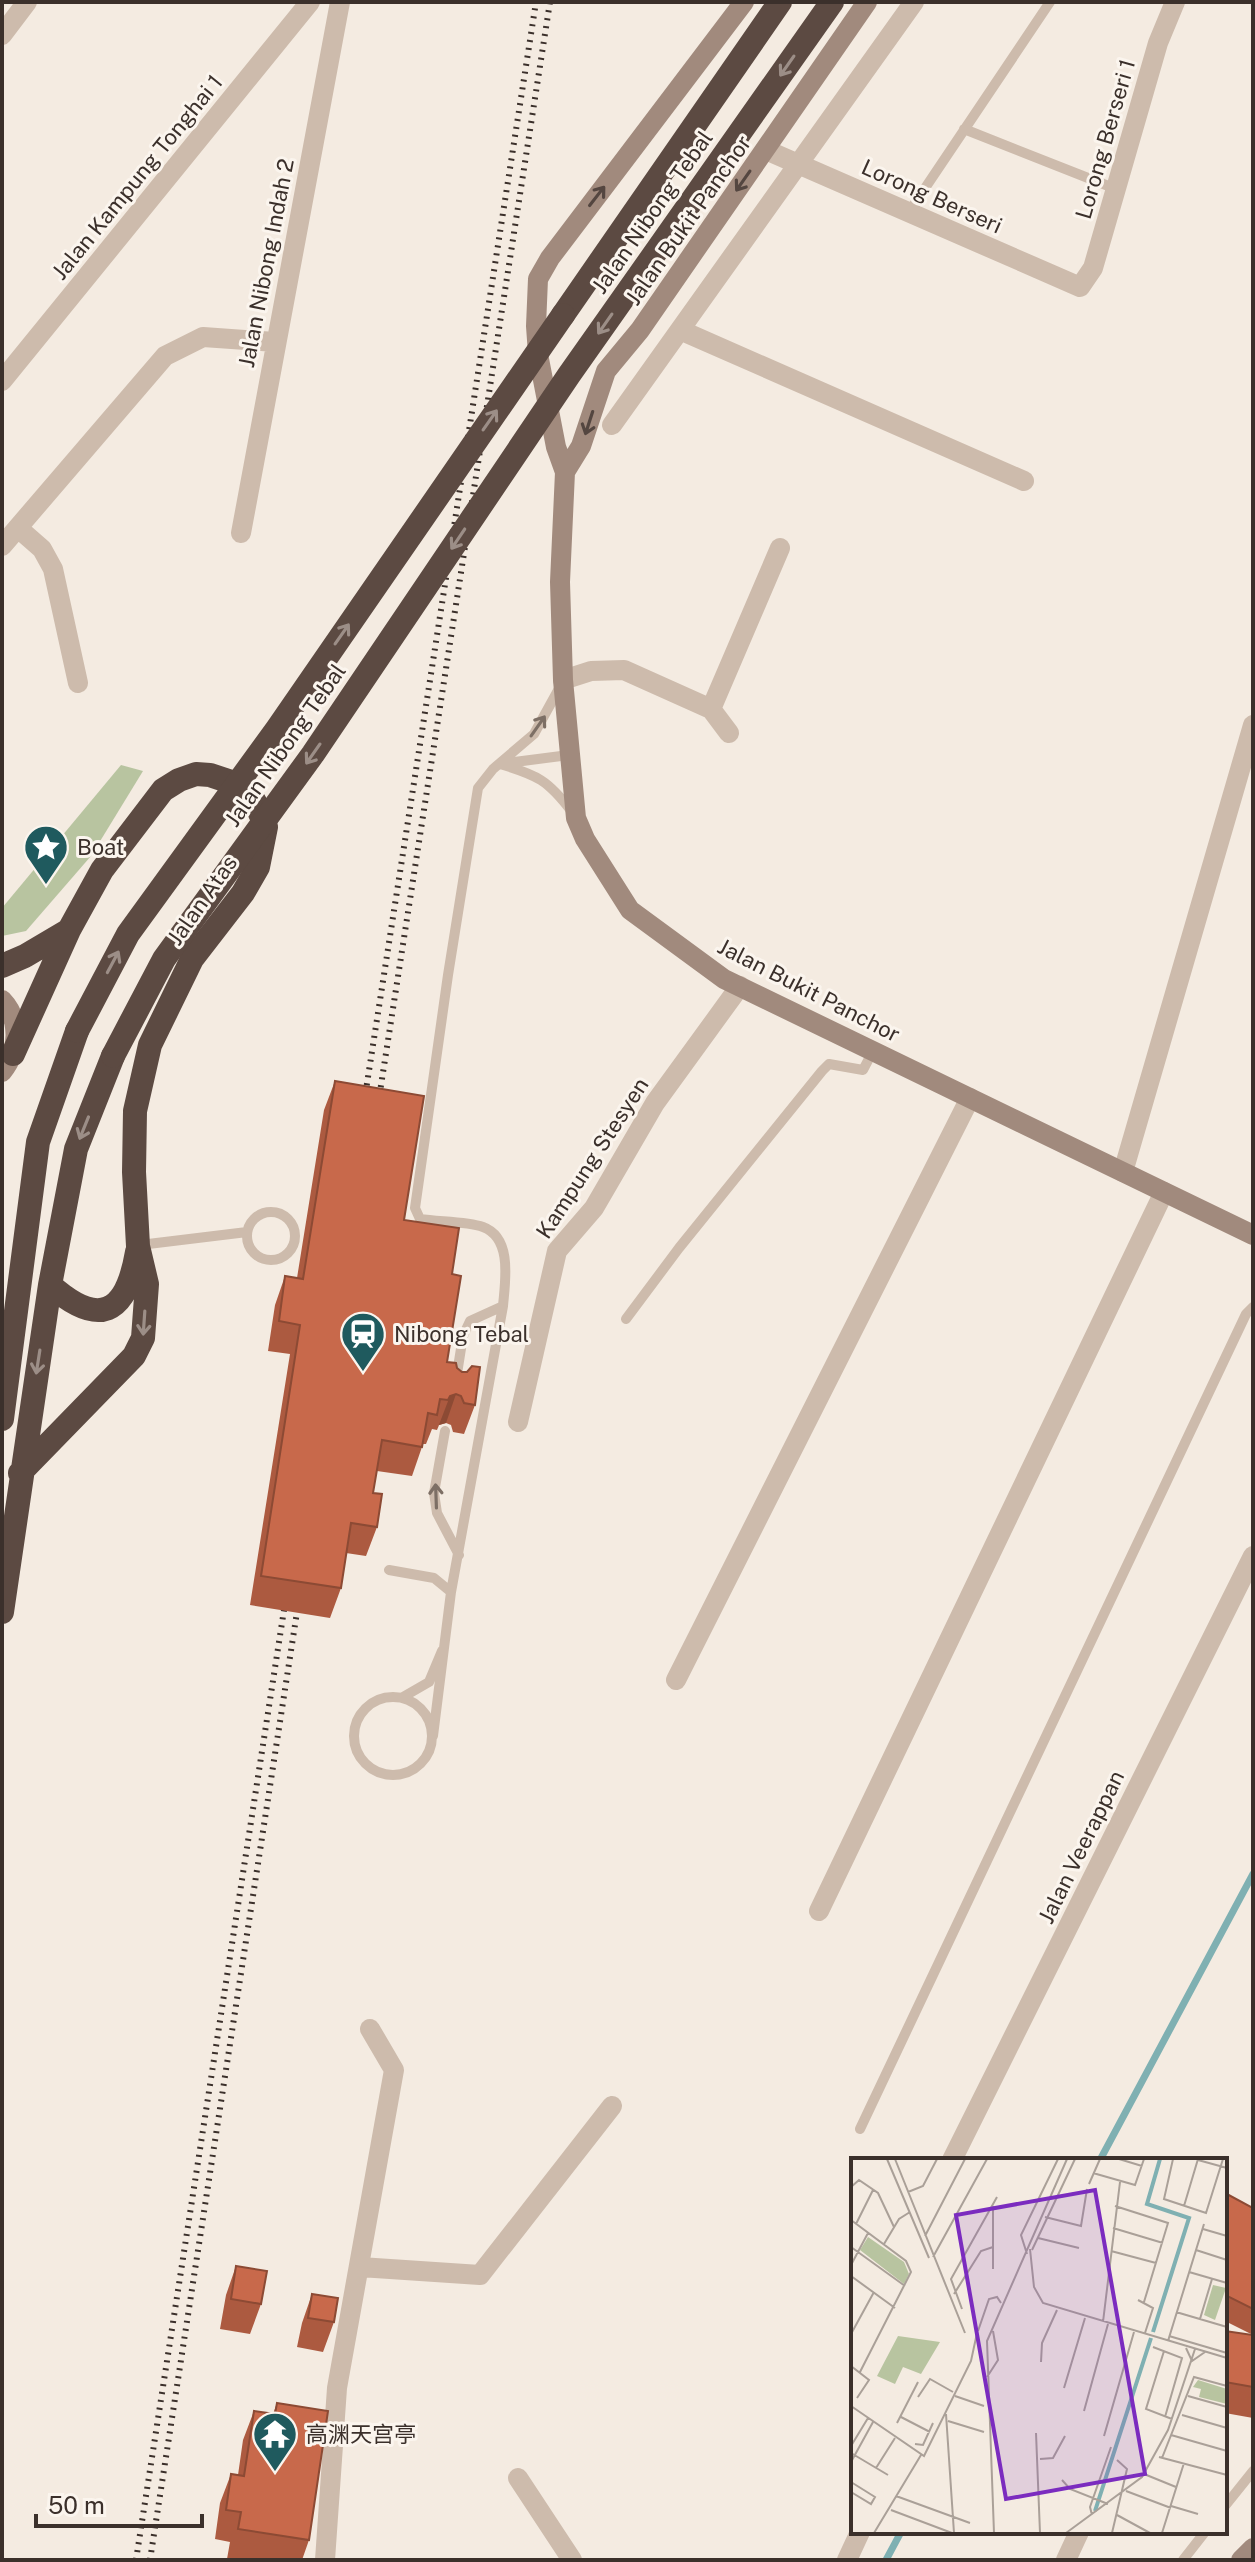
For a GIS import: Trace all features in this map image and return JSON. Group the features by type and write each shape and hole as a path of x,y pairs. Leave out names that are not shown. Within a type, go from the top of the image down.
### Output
{"highway":[{"name":"Jalan Nibong Tebal","path":"2,1419 38,1142 77,1031 128,934 277,729 780,2"},
{"name":"Jalan Nibong Tebal","path":"2,1612 50,1285 76,1149 113,1056 164,959 313,754 560,388 832,2"},
{"name":"Jalan Atas","path":"6,1069 69,930 102,870 163,790 196,774 210,775 231,782 255,802 266,827 258,867 243,893 192,959 150,1045 135,1111 138,1246"},
{"path":"2,966 69,930"},
{"path":"2,1271 24,1239"},
{"path":"50,1285 70,1303 95,1312 112,1308 123,1294 134,1270 138,1246"},
{"path":"20,1473 134,1356 143,1338 147,1284 138,1246"}],"main road":[{"name":"Jalan Bukit Panchor","path":"744,2 550,258 538,279 538,354 556,447 565,472 560,582 563,680 576,818 585,839 630,910 724,979 1253,1235"},
{"name":"Jalan Bukit Panchor","path":"565,472 581,446 606,371 640,330 867,2"},
{"path":"538,354 552,367 569,374 587,376 606,371"},
{"path":"2,1000 14,1020 16,1037 6,1069"}],"street":[{"path":"2,35 27,2"},
{"name":"Jalan Kampung Tonghai 1","path":"2,381 310,2"},
{"name":"Jalan Nibong Indah 2","path":"241,533 340,2"},
{"path":"612,425 914,2"},
{"name":"Lorong Berseri 1","path":"1080,287 1093,268 1158,43 1175,2"},
{"name":"Lorong Berseri","path":"766,150 1080,287"},
{"path":"680,330 1024,481"},
{"path":"2,546 165,356 203,337 275,342"},
{"path":"18,528 42,549 53,569 78,683"},
{"path":"711,709 780,548"},
{"path":"563,680 591,671 624,670 711,709 729,733"},
{"path":"1123,1172 1253,725"},
{"name":"Kampung Stesyen","path":"518,1422 557,1251 594,1208 655,1103 740,986"},
{"path":"676,1680 970,1098"},
{"path":"819,1911 1164,1192"},
{"name":"Jalan Veerappan","path":"953,2158 1253,1556"},
{"path":"325,2560 337,2388 394,2070 370,2029"},
{"path":"360,2267 480,2275 612,2106"},
{"path":"518,2478 572,2560"},
{"path":"847,2560 859,2534"},
{"path":"1066,2560 1078,2534"}],"lane":[{"path":"909,212 1050,2"},
{"path":"964,129 1116,189"},
{"path":"433,1736 425,1712 403,1697 390,1696 376,1700 365,1708 357,1719 354,1732 360,1758 380,1773 405,1774 416,1768 425,1759 433,1736 451,1592 503,1306 506,1260 498,1240 484,1227 420,1219 415,1208 478,788 534,734 563,680"},
{"path":"500,764 569,755"},
{"path":"500,764 535,774 553,789 576,818"},
{"path":"626,1319 679,1248 822,1071 829,1064 863,1070 873,1051"},
{"path":"271,1211 287,1217 296,1240 287,1254 272,1260 256,1255 250,1249 247,1232 255,1217 271,1211"},
{"path":"138,1246 247,1232"},
{"path":"453,1394 463,1336 470,1321 503,1306"},
{"path":"860,2129 1246,1314 1253,1307"},
{"path":"445,1431 434,1493 437,1513 459,1555"},
{"path":"389,1570 434,1578 451,1592"},
{"path":"403,1697 429,1682 447,1642"},
{"path":"1227,2504 1253,2471"},
{"path":"1183,2560 1203,2534"}],"green space":[{"path":"121,765 143,771 91,856 26,931 2,936 2,908"}],"building":[{"name":"Nibong Tebal","path":"335,1081 424,1096 404,1220 459,1228 452,1274 461,1276 447,1362 456,1363 462,1372 467,1372 472,1366 480,1367 475,1405 464,1403 461,1396 456,1394 448,1400 440,1399 437,1415 428,1413 422,1447 382,1440 373,1493 382,1494 377,1527 351,1523 341,1588 261,1576 300,1325 279,1321 285,1276 303,1279"},
{"path":"1227,2194 1253,2208 1253,2309 1227,2296"},
{"path":"236,2266 267,2271 261,2304 231,2299"},
{"path":"312,2294 338,2298 334,2322 308,2318"},
{"path":"1227,2331 1253,2335 1253,2387 1227,2382"},
{"name":"高渊天宫亭","path":"277,2403 328,2411 309,2540 238,2529 241,2512 226,2510 231,2474 244,2476 254,2411 275,2414"}],"waterway":[{"path":"1101,2158 1253,1874"},
{"path":"886,2560 900,2534"}],"railway":[{"path":"363,1109 536,2"},
{"path":"377,1111 550,2"},
{"path":"136,2560 284,1610"},
{"path":"150,2560 297,1612"}],"place":[{"name":"Boat","path":"46,886"},
{"name":"Nibong Tebal","path":"363,1373"},
{"name":"高渊天宫亭","path":"275,2473"}]}
